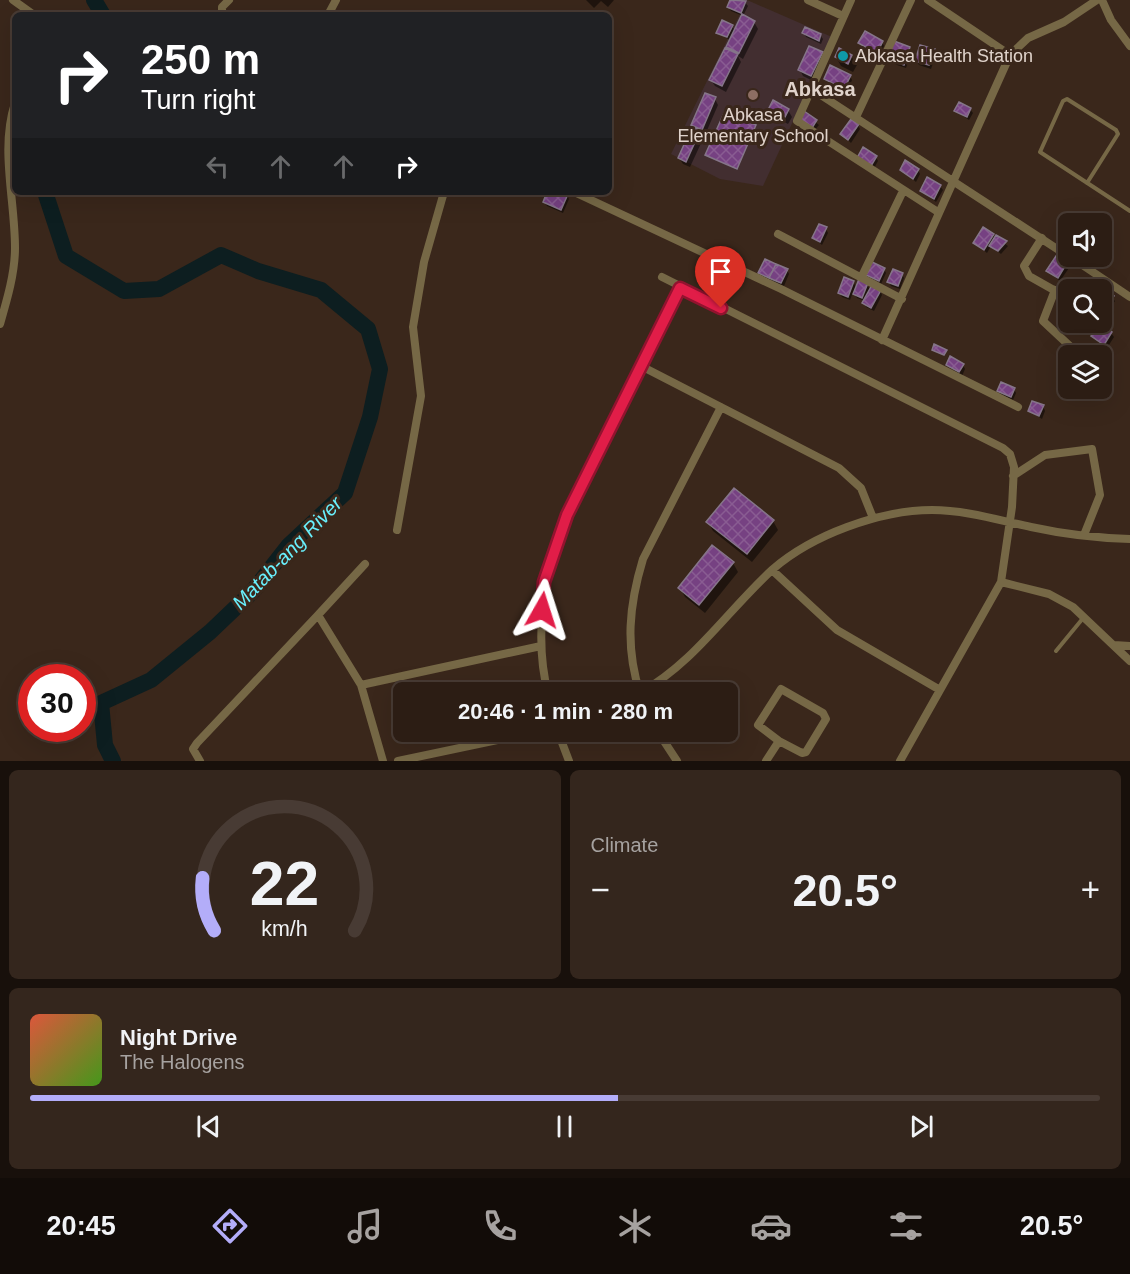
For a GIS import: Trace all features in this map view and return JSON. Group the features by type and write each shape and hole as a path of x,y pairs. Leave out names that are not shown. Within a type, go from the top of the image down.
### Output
{"street":[{"path":"13,0 30,12"},
{"path":"808,0 843,16"},
{"path":"851,0 796,122 938,212"},
{"path":"856,117 911,0"},
{"path":"928,0 1010,55"},
{"path":"882,340 1010,55 1028,38 1064,22 1097,0"},
{"path":"1102,0 1111,20 1130,46"},
{"path":"810,88 1058,249"},
{"path":"0,324 9,294 15,250 12,200 5,155 7,122 12,110"},
{"path":"862,276 903,191"},
{"path":"397,530 421,396 413,327 424,262 443,195"},
{"path":"580,195 781,289 1018,407"},
{"path":"778,234 902,299"},
{"path":"1042,238 1024,266 1025,271 1058,292"},
{"path":"1085,267 1130,297"},
{"path":"662,277 1003,448 1010,454 1014,476 1001,582 900,761"},
{"path":"546,682 541,646 544,582 555,544 680,288"},
{"path":"1055,290 1043,321 1069,345"},
{"path":"641,366 839,468 861,489 873,518"},
{"path":"721,406 644,559 636,584 630,648 640,693 660,682 694,654 772,570 794,552 829,533 873,518 931,510 1084,535 1130,538"},
{"path":"1014,476 1045,455 1092,449 1100,495 1084,535"},
{"path":"200,761 193,749 197,743 365,564"},
{"path":"772,570 837,630 940,690"},
{"path":"1001,582 1049,594 1073,607 1130,661"},
{"path":"318,615 361,684 383,761"},
{"path":"1114,645 1130,646"},
{"path":"361,684 541,646"},
{"path":"781,689 823,713 826,719 824,725 806,752 798,753 778,741 758,725 781,689"},
{"path":"766,761 778,741"},
{"path":"398,761 488,742"},
{"path":"562,742 569,761"},
{"path":"665,742 677,761"}],"lane":[{"path":"1087,183 1118,134 1116,130 1067,99 1063,101 1040,152 1087,183 1130,211"},
{"path":"1056,651 1084,616"}],"shaded area":[{"name":"Abkasa Elementary School","path":"747,0 832,37 763,186 720,179 671,154"}],"building":[{"path":"730,0 746,1 741,13 727,7"},
{"path":"742,14 755,21 739,53 726,47"},
{"path":"722,20 733,25 727,37 716,33"},
{"path":"805,27 821,34 819,41 802,33"},
{"path":"865,31 883,41 877,53 858,43"},
{"path":"894,41 910,47 904,65 887,59"},
{"path":"920,45 935,49 929,65 915,61"},
{"path":"809,46 823,52 811,76 798,70"},
{"path":"725,48 738,54 722,86 709,80"},
{"name":"Abkasa Health Station","path":"839,48 852,55 848,64 835,57"},
{"path":"830,65 851,75 844,89 824,79"},
{"path":"705,93 716,97 702,130 691,125"},
{"path":"773,100 789,109 784,119 768,110"},
{"path":"959,102 971,108 967,117 954,111"},
{"path":"725,111 756,125 737,169 705,155"},
{"path":"804,111 817,120 812,128 798,118"},
{"path":"851,119 859,124 848,140 840,134"},
{"path":"692,127 700,131 686,162 678,158"},
{"path":"863,147 877,156 871,166 857,158"},
{"path":"905,160 919,169 913,179 900,170"},
{"path":"927,177 941,185 934,199 920,191"},
{"path":"546,195 568,195 561,210 543,202"},
{"path":"819,224 827,227 820,242 812,238"},
{"path":"983,227 994,234 984,250 973,243"},
{"path":"996,235 1007,241 998,251 989,246"},
{"path":"1056,256 1058,267 1065,267 1058,278 1046,271"},
{"path":"765,259 776,264 769,278 758,273"},
{"path":"872,262 885,268 879,281 866,275"},
{"path":"776,264 788,269 781,283 769,278"},
{"path":"893,269 903,273 898,286 887,282"},
{"path":"844,277 854,281 848,297 838,293"},
{"path":"859,279 868,283 862,298 853,294"},
{"path":"872,285 881,290 871,308 862,303"},
{"path":"1093,333 1111,333 1104,345 1091,336"},
{"path":"934,344 947,350 944,355 932,350"},
{"path":"950,356 964,364 959,372 946,365"},
{"path":"1001,382 1015,388 1011,397 997,391"},
{"path":"1032,401 1044,405 1039,416 1028,411"},
{"path":"734,488 774,520 747,554 706,522"},
{"path":"712,545 734,562 699,605 678,588"}],"waterway":[{"name":"Matab-ang River","path":"94,0 101,12"},
{"name":"Matab-ang River","path":"46,195 66,256 124,291 159,289 221,255 258,271 321,290 368,329 380,369 370,417 345,493 289,545 253,591 210,632 151,680 101,703 105,745 113,761"}],"place":[{"name":"Abkasa Health Station","path":"843,56"},
{"name":"Abkasa Elementary School","path":"753,95"}],"district":[{"name":"Abkasa","path":"820,89"}],"route":[{"path":"542,610 544,582 555,544 567,515 680,288 721,308"}]}
